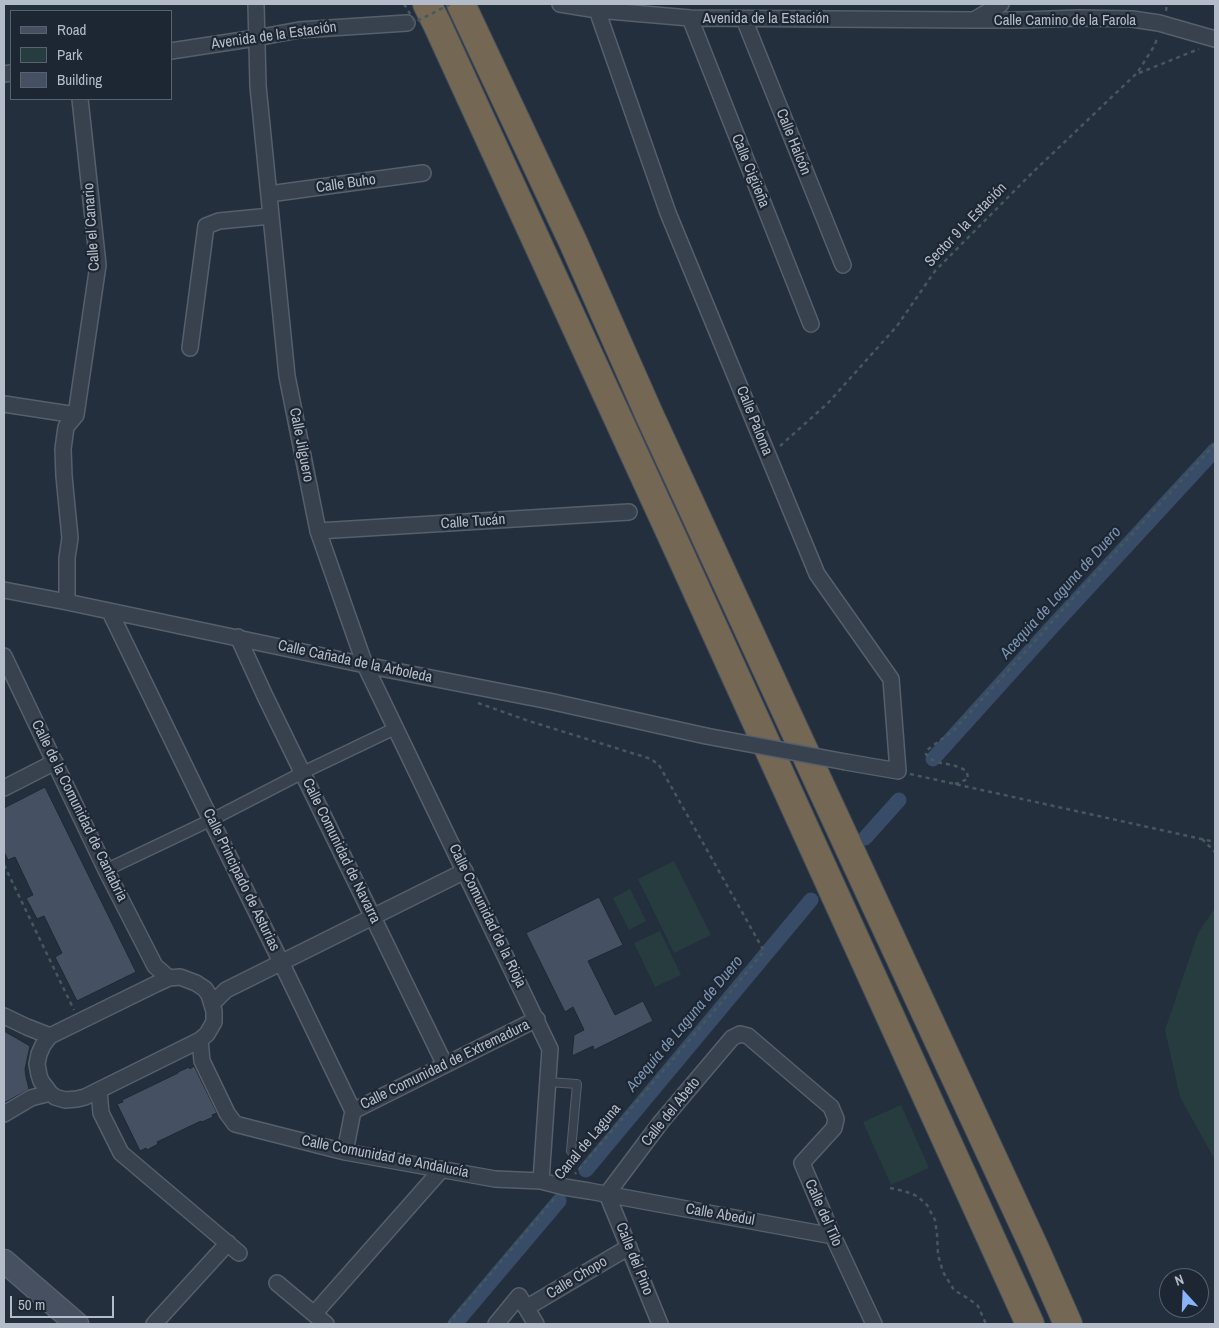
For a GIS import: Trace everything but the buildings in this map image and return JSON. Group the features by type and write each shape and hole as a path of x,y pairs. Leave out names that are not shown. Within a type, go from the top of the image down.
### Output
{"highway":[{"path":"427,4 685,565 1030,1324"},
{"path":"461,4 573,242 654,423 1027,1231 1068,1324"}],"main road":[{"path":"4,1261 77,1324"}],"street":[{"name":"Calle Jilguero","path":"256,4 258,86 287,376 318,531 365,665"},
{"name":"Avenida de la Estación","path":"560,4 597,10 690,18 973,20"},
{"path":"973,20 1001,4"},
{"name":"Calle Paloma","path":"597,10 668,213 817,574 891,679 898,772"},
{"name":"Calle Cigüeña","path":"690,18 811,324"},
{"name":"Calle Halcón","path":"744,19 843,266"},
{"name":"Calle Camino de la Farola","path":"973,20 1132,19 1163,24 1215,39"},
{"name":"Avenida de la Estación","path":"172,50 299,30 407,23"},
{"name":"Calle el Canario","path":"67,602 67,558 70,538 63,449 66,428 76,414 98,265 80,100"},
{"name":"Calle Buho","path":"269,194 423,173"},
{"path":"190,348 206,226 219,221 272,216"},
{"path":"4,404 76,414"},
{"name":"Calle Tucán","path":"318,531 629,512"},
{"name":"Calle Cañada de la Arboleda","path":"4,590 238,637 365,665 550,701 706,736 898,772"},
{"name":"Calle Principado de Asturias","path":"110,612 353,1111"},
{"name":"Calle Comunidad de Navarra","path":"238,637 264,696 445,1064"},
{"name":"Calle de la Comunidad de Cantabria","path":"4,656 106,870 162,981"},
{"name":"Calle Comunidad de la Rioja","path":"365,665 550,1049 540,1181"},
{"path":"106,870 396,728"},
{"path":"4,788 55,762"},
{"path":"213,1003 226,990 465,871"},
{"path":"180,977 196,983 205,989 210,995 214,1011 214,1022 207,1034 194,1043 85,1097 65,1100 56,1097 45,1087 39,1075 37,1064 39,1054 47,1040 162,981 180,977"},
{"path":"205,989 226,990"},
{"path":"4,1016 27,1027 47,1040"},
{"name":"Calle Comunidad de Extremadura","path":"353,1111 536,1019"},
{"name":"Calle del Abeto","path":"606,1194 662,1122 732,1038 740,1034"},
{"name":"Calle del Tilo","path":"740,1034 748,1036 831,1107 836,1119 834,1128 802,1164 868,1323"},
{"name":"Calle Comunidad de Andalucía","path":"194,1043 227,1113 235,1124 345,1152 495,1179 540,1181 606,1194"},
{"path":"4,1114 45,1087"},
{"path":"99,1091 101,1113"},
{"path":"85,1097 101,1113 121,1153 234,1248 154,1324"},
{"path":"345,1152 353,1111"},
{"path":"314,1314 442,1169"},
{"name":"Calle Abedul","path":"606,1194 833,1236"},
{"name":"Calle del Pino","path":"606,1194 629,1247 656,1323"},
{"name":"Calle Chopo","path":"496,1324 523,1302 629,1247"},
{"path":"277,1283 326,1324"},
{"path":"523,1302 536,1324"}],"lane":[{"path":"548,1082 577,1084 571,1151"}],"path":[{"path":"404,4 415,22 451,4"},
{"name":"Sector 9 la Estación","path":"769,459 775,450 828,403 897,326 935,271 1137,73 1153,48 1163,24 1167,4"},
{"path":"1137,73 1202,48 1215,39"},
{"path":"955,784 968,779 967,772 953,765 930,759 926,754 926,750 953,731 1215,444"},
{"name":"Canal de Laguna","path":"448,1324 764,951 658,764 651,759 529,721 462,697 457,693 459,683"},
{"path":"898,772 1215,842"},
{"path":"1201,839 1215,852"},
{"path":"4,865 80,1022"},
{"path":"890,1188 917,1196 927,1205 935,1220 938,1255 943,1272 954,1290 978,1306 986,1324"}],"green space":[{"path":"674,861 711,935 674,953 638,879"},
{"path":"630,889 646,921 629,930 613,898"},
{"path":"1215,908 1215,1160 1180,1097 1165,1030 1198,933"},
{"path":"660,931 681,975 655,987 634,943"},
{"path":"901,1105 929,1168 891,1185 863,1122"}],"waterway":[{"name":"Acequia de Laguna de Duero","path":"933,759 1215,450"},
{"name":"Acequia de Laguna de Duero","path":"865,838 899,800"},
{"name":"Acequia de Laguna de Duero","path":"586,1170 811,900"},
{"name":"Acequia de Laguna de Duero","path":"455,1324 559,1201"}]}
